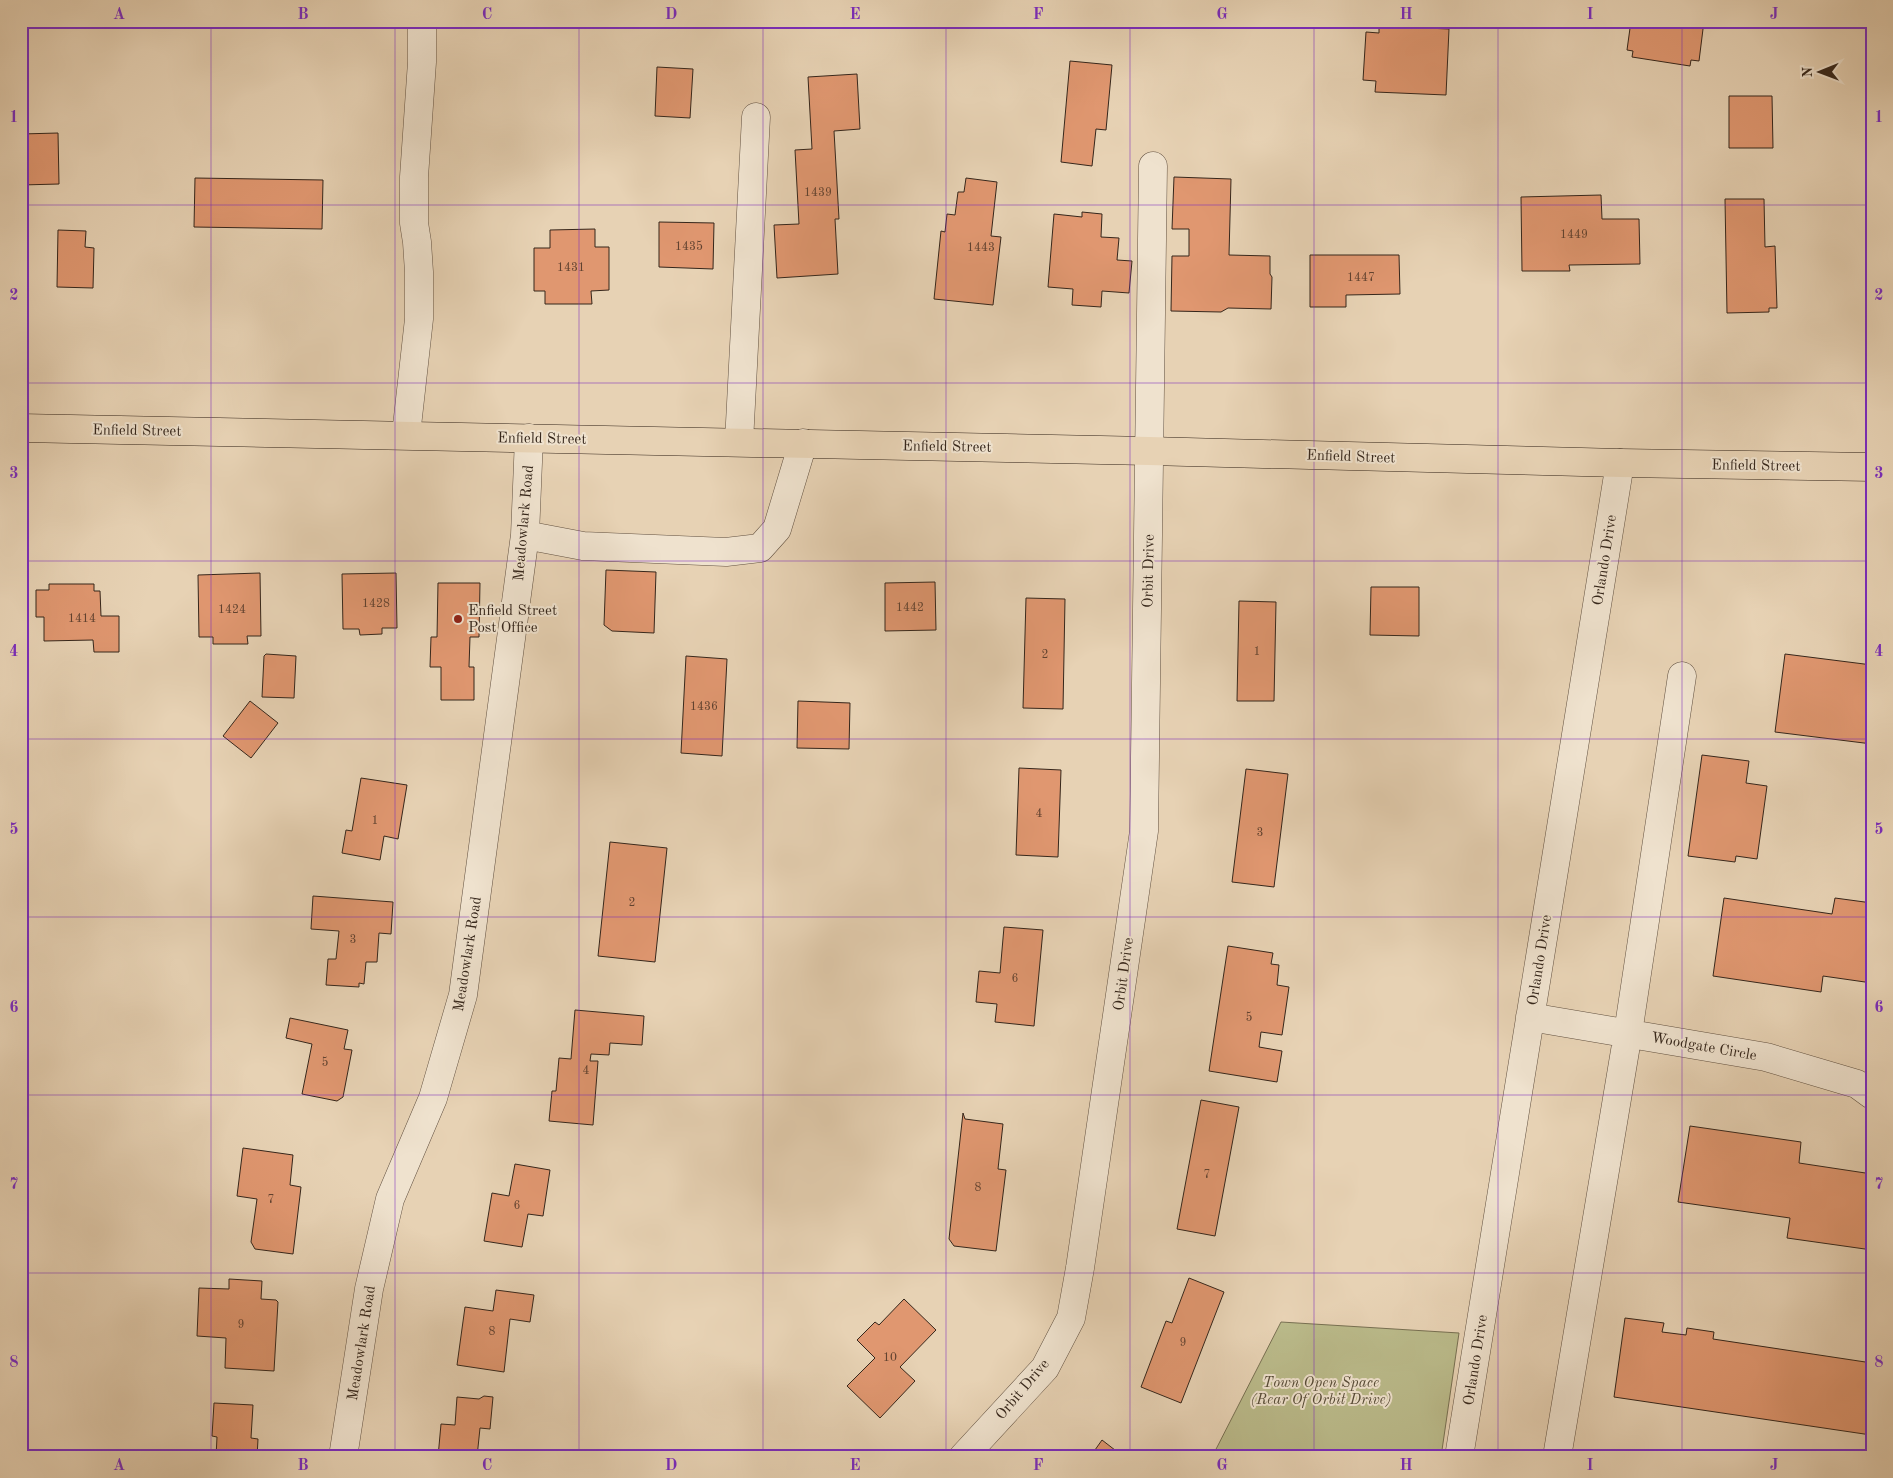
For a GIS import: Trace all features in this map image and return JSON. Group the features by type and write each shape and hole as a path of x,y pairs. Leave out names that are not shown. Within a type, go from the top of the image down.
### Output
{"main road":[{"name":"Enfield Street","path":"21,428 1872,467"}],"street":[{"path":"406,435 419,319 418,242 414,223 414,184 422,62 422,21"},
{"path":"740,442 756,117"},
{"name":"Orbit Drive","path":"963,1457 1045,1368 1071,1318 1082,1258 1144,831 1153,166"},
{"name":"Meadowlark Road","path":"343,1457 369,1289 390,1199 434,1098 463,995 526,535 529,438"},
{"path":"526,535 583,546 726,552 760,548 778,530 803,443"},
{"name":"Orlando Drive","path":"1459,1457 1620,463"},
{"path":"1557,1457 1628,1033 1682,676"},
{"name":"Woodgate Circle","path":"1530,1017 1766,1057 1856,1084 1872,1094"}],"green space":[{"name":"Town Open Space (Rear Of Orbit Drive)","path":"1281,1322 1459,1333 1441,1457 1212,1457"}],"building":[{"path":"1631,21 1704,21 1699,61 1691,60 1690,66 1632,57 1633,51 1627,50"},
{"path":"1379,26 1449,29 1446,95 1375,92 1376,81 1363,80 1366,32 1379,33"},
{"path":"1070,61 1112,65 1106,130 1096,129 1092,166 1061,162"},
{"path":"657,67 693,69 690,118 655,116"},
{"path":"857,74 860,129 834,131 839,219 835,219 838,274 777,278 774,225 799,224 795,150 812,149 808,77"},
{"path":"1729,96 1772,96 1773,148 1729,148"},
{"path":"58,133 59,184 21,185 21,134"},
{"path":"1174,177 1231,179 1229,255 1270,256 1270,274 1272,277 1271,309 1228,308 1221,312 1171,311 1172,256 1189,256 1189,229 1172,229"},
{"path":"195,178 323,180 322,229 194,227"},
{"path":"966,178 997,182 991,236 1001,237 993,305 934,299 941,231 945,232 947,214 955,215 958,192 964,192"},
{"path":"1601,195 1602,219 1639,219 1640,264 1569,265 1570,271 1522,271 1521,197"},
{"path":"1725,199 1764,199 1765,247 1775,246 1777,308 1769,308 1769,312 1727,313"},
{"path":"1082,212 1102,214 1101,237 1119,238 1117,260 1132,261 1129,293 1102,291 1101,307 1072,305 1073,289 1048,287 1054,214 1082,217"},
{"path":"659,222 714,223 713,269 659,267"},
{"path":"595,229 595,247 609,247 609,290 591,291 592,304 545,304 545,291 534,291 534,248 550,248 550,230"},
{"path":"58,230 86,231 85,247 94,248 93,288 57,287"},
{"path":"1310,255 1399,255 1400,294 1346,295 1346,307 1310,307"},
{"path":"606,570 656,572 654,633 612,631 604,625"},
{"path":"260,573 261,636 247,636 248,644 213,644 213,637 199,637 198,575"},
{"path":"396,573 397,628 382,628 382,634 360,635 359,629 343,629 342,574"},
{"path":"935,582 936,630 885,631 885,583"},
{"path":"438,583 480,583 479,637 470,637 469,667 474,667 474,700 441,700 441,667 430,667 431,637 437,637"},
{"path":"49,584 94,584 94,591 100,591 101,616 119,616 119,652 94,652 93,640 44,641 44,617 36,617 36,590 49,590"},
{"path":"1371,587 1419,587 1419,636 1370,635"},
{"path":"1026,598 1065,599 1063,709 1023,708"},
{"path":"1239,601 1276,602 1274,701 1237,701"},
{"path":"266,654 296,656 294,698 262,697 264,656"},
{"path":"1785,654 1872,665 1872,744 1775,732"},
{"path":"686,656 727,659 722,756 681,753"},
{"path":"250,701 278,723 251,758 223,736"},
{"path":"798,701 850,703 849,749 797,748"},
{"path":"1702,755 1749,761 1746,783 1767,786 1757,859 1736,856 1735,862 1688,856"},
{"path":"1019,768 1061,770 1058,857 1016,855"},
{"path":"1246,769 1288,774 1274,887 1232,882"},
{"path":"361,778 407,785 398,839 384,836 380,860 342,853 346,830 352,831"},
{"path":"610,842 667,848 655,962 598,956"},
{"path":"313,896 393,902 391,934 379,933 377,962 366,962 364,984 359,983 359,987 326,985 328,959 336,959 339,931 311,929"},
{"path":"1724,898 1832,914 1835,898 1872,903 1872,983 1823,976 1821,992 1713,976"},
{"path":"1004,927 1043,930 1034,1026 995,1022 997,1004 976,1002 979,971 1000,973"},
{"path":"1228,946 1273,953 1271,964 1279,965 1277,985 1289,987 1282,1035 1261,1032 1259,1047 1282,1051 1277,1082 1209,1071"},
{"path":"575,1010 644,1016 642,1045 610,1043 609,1055 591,1054 590,1061 598,1061 593,1125 549,1121 552,1091 556,1091 559,1058 571,1059"},
{"path":"290,1018 348,1030 344,1049 352,1050 343,1097 337,1101 302,1094 312,1044 286,1038"},
{"path":"1201,1100 1239,1107 1215,1236 1177,1229"},
{"path":"963,1113 965,1119 1003,1124 998,1169 1006,1170 996,1251 954,1246 949,1239"},
{"path":"1690,1126 1801,1142 1799,1163 1872,1174 1872,1250 1787,1238 1790,1218 1678,1202"},
{"path":"243,1148 293,1155 290,1185 301,1187 293,1254 255,1249 251,1242 257,1199 237,1196"},
{"path":"515,1164 550,1170 543,1216 528,1214 522,1247 484,1241 492,1193 509,1196"},
{"path":"1189,1278 1224,1292 1181,1403 1141,1387 1166,1321 1172,1323"},
{"path":"229,1279 262,1281 261,1299 276,1300 278,1302 274,1371 225,1368 226,1338 197,1336 199,1288 229,1289"},
{"path":"496,1290 534,1295 530,1322 510,1319 504,1372 457,1365 465,1307 493,1311"},
{"path":"904,1299 936,1330 900,1367 915,1381 880,1418 847,1386 875,1358 857,1340 875,1322 879,1325"},
{"path":"1625,1318 1664,1323 1662,1332 1686,1335 1687,1328 1714,1332 1713,1339 1872,1363 1871,1435 1614,1397"},
{"path":"484,1396 493,1397 490,1429 480,1428 477,1457 438,1457 441,1424 455,1425 457,1397 479,1399"},
{"path":"214,1403 253,1405 251,1438 258,1439 257,1457 216,1457 217,1437 212,1436"},
{"path":"1102,1440 1124,1457 1090,1457"}],"place":[{"name":"Enfield Street Post Office","path":"458,619"}]}
